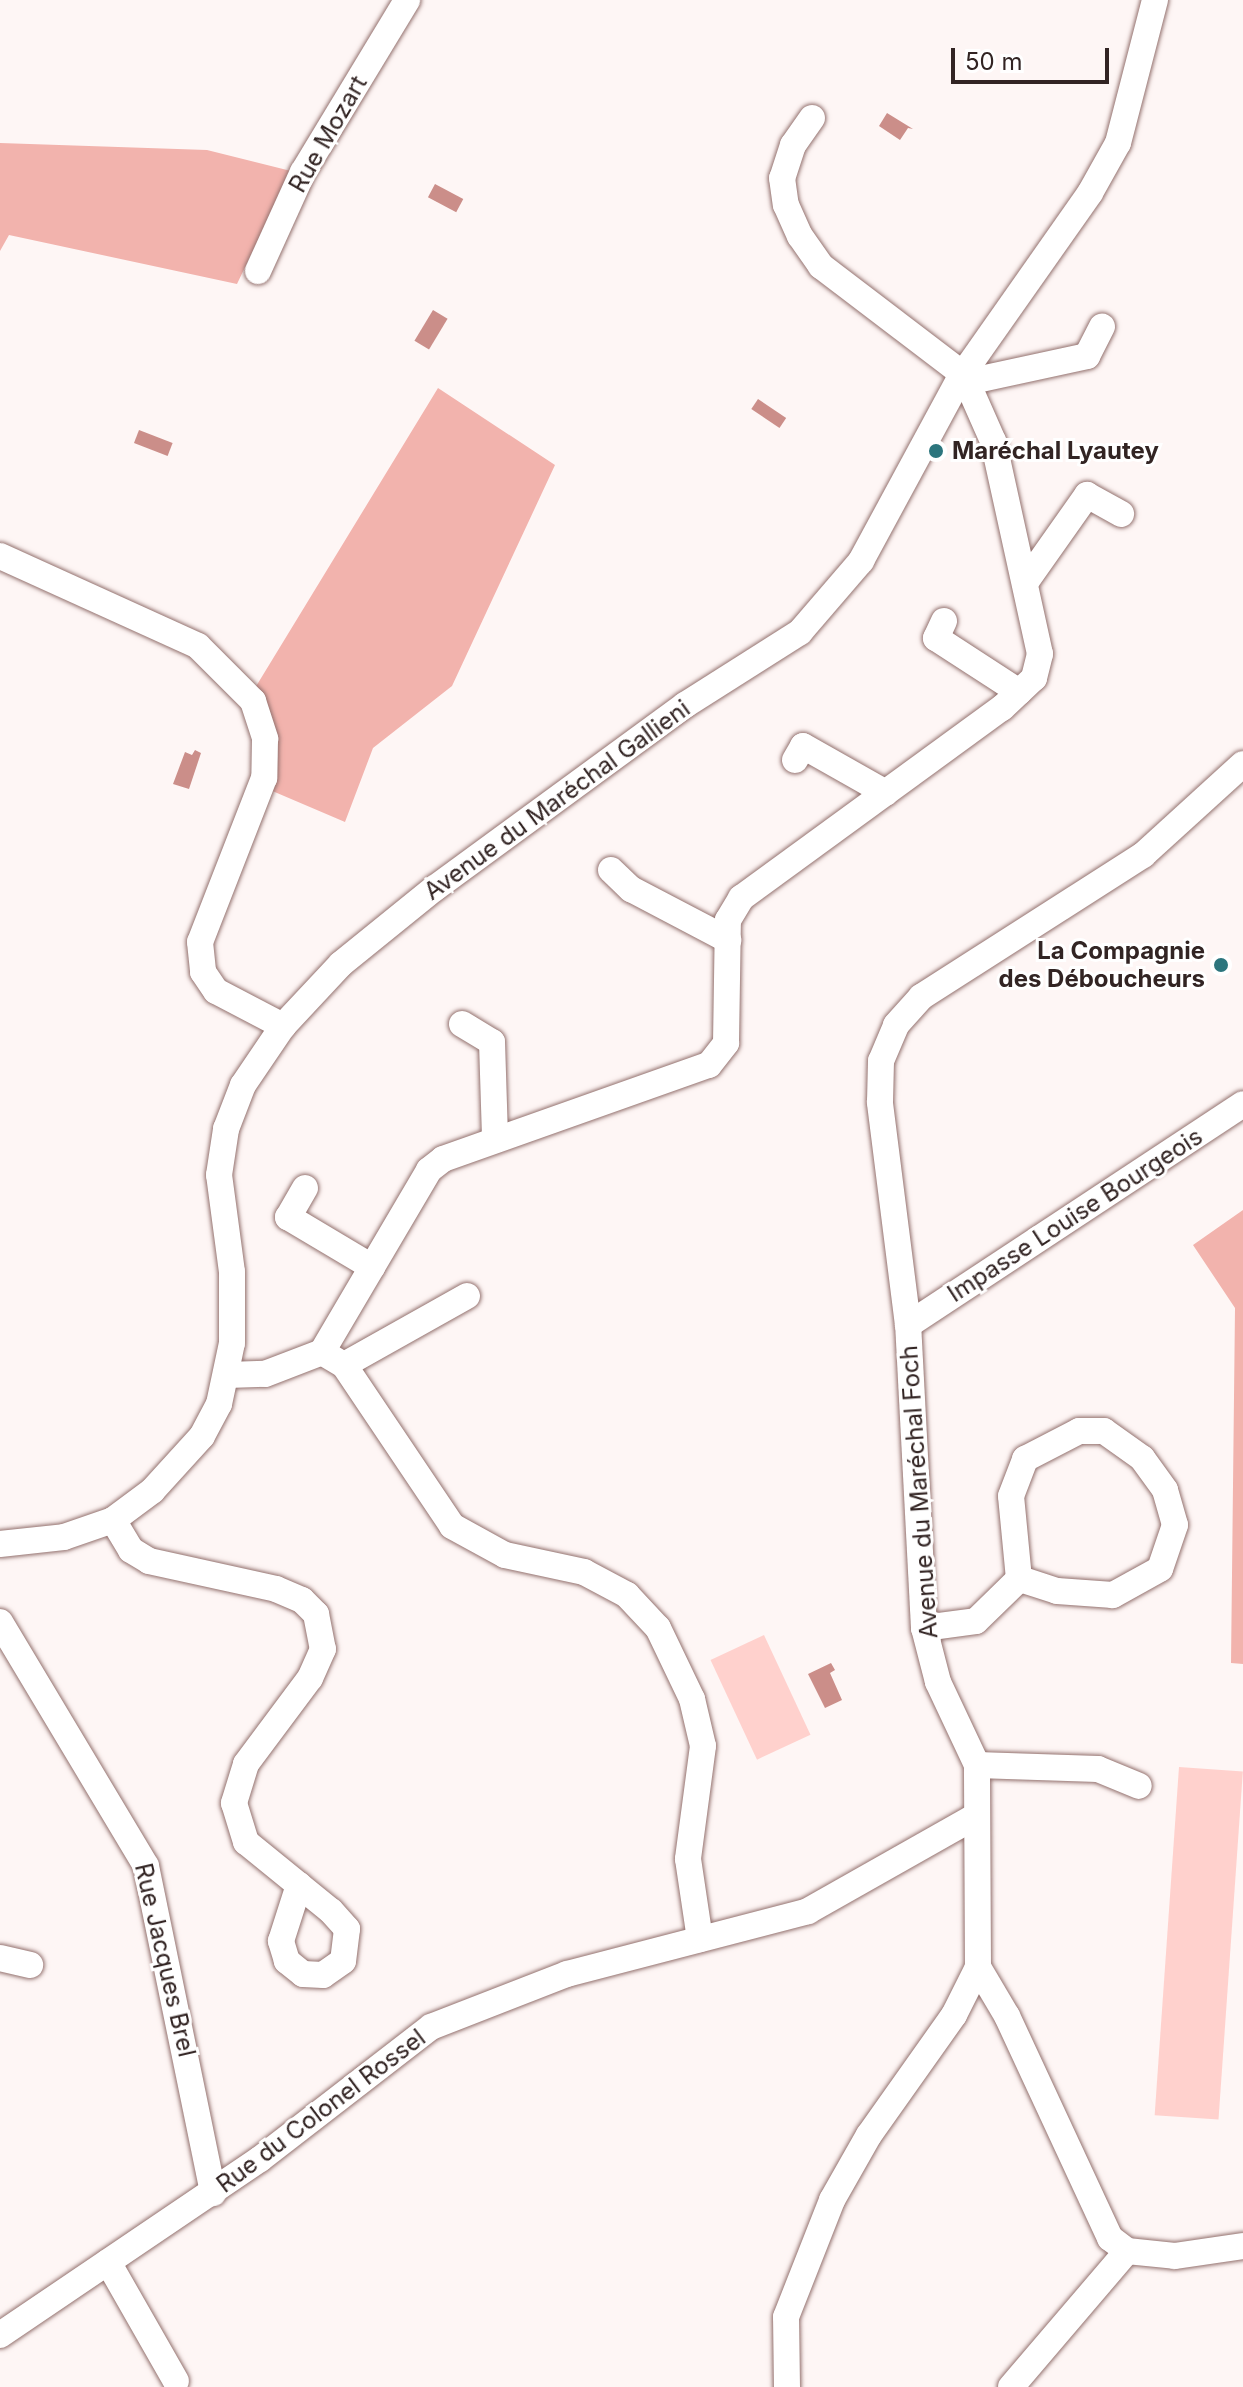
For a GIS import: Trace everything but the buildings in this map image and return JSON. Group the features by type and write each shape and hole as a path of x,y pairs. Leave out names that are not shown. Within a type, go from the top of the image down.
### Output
{"street":[{"name":"Rue Mozart","path":"258,271 303,172 407,0"},
{"name":"Avenue du Maréchal Gallieni","path":"0,1544 64,1537 113,1520 152,1491 202,1436 227,1375 232,1272 219,1175 226,1129 243,1085 283,1026 341,964 435,888 685,705 800,632 861,561 963,378 1090,193 1118,143 1155,0"},
{"path":"333,1358 372,1267 429,1170 458,1149 709,1065 726,1043 728,920 741,898 886,793 1034,678 1040,654 993,441 963,378 821,266 800,236 786,205 782,178 793,145 812,118"},
{"path":"963,378 1087,356 1102,327"},
{"path":"1025,583 1087,495 1121,514"},
{"path":"0,556 198,646 253,701 265,739 264,778 200,942 203,972 216,991 283,1026"},
{"path":"944,621 936,638 1019,692"},
{"path":"795,760 803,746 886,793"},
{"name":"Avenue du Maréchal Foch","path":"787,2387 786,2317 832,2200 869,2135 954,2015 978,1967 977,1765 938,1682 924,1628 908,1325 880,1102 881,1061 896,1025 921,997 1143,855 1243,764"},
{"path":"611,870 631,889 728,940"},
{"path":"462,1024 492,1042 495,1137"},
{"name":"Impasse Louise Bourgeois","path":"908,1325 1243,1104"},
{"path":"305,1188 288,1217 372,1267"},
{"path":"227,1375 265,1374 333,1358 467,1296"},
{"path":"333,1358 452,1526 505,1555 584,1572 627,1595 658,1628 692,1699 703,1746 688,1859 700,1939"},
{"path":"1079,1431 1104,1431 1142,1458 1165,1490 1175,1525 1160,1569 1113,1595 1057,1591 1019,1579 1011,1496 1025,1459 1079,1431"},
{"path":"113,1520 131,1550 149,1561 276,1589 302,1600 316,1614 323,1649 310,1678 246,1764 234,1803 246,1842 299,1885"},
{"path":"924,1628 976,1621 1019,1579"},
{"name":"Rue Jacques Brel","path":"0,1622 146,1866 213,2193"},
{"path":"977,1765 1098,1769 1139,1786"},
{"name":"Rue du Colonel Rossel","path":"0,2335 213,2193 431,2027 567,1974 808,1911 976,1816"},
{"path":"0,1958 30,1965"},
{"path":"978,1967 1007,2016 1088,2200 1110,2238 1127,2251 1175,2256 1243,2246"},
{"path":"1011,2387 1127,2251"},
{"path":"108,2262 176,2381"}],"shaded area":[{"path":"887,113 913,129 908,128 900,140 879,126"},
{"path":"0,143 207,150 291,171 237,284 9,235 0,251"},
{"path":"435,184 463,199 456,212 428,197"},
{"path":"433,310 448,319 429,350 414,341"},
{"path":"438,388 555,465 452,686 373,748 345,822 270,790 278,757 276,733 255,688"},
{"path":"758,399 786,418 779,428 751,409"},
{"path":"139,430 173,443 168,456 134,443"},
{"path":"195,750 201,753 189,789 173,784 185,752 192,755"},
{"path":"1243,1210 1243,1664 1231,1663 1235,1308 1193,1245"},
{"path":"764,1635 810,1735 757,1760 711,1660"},
{"path":"831,1663 835,1670 830,1673 842,1700 825,1708 808,1674"},
{"path":"1179,1767 1243,1771 1218,2120 1155,2115"}],"place":[{"name":"Maréchal Lyautey","path":"936,451"},
{"name":"La Compagnie des Déboucheurs","path":"1221,965"}]}
